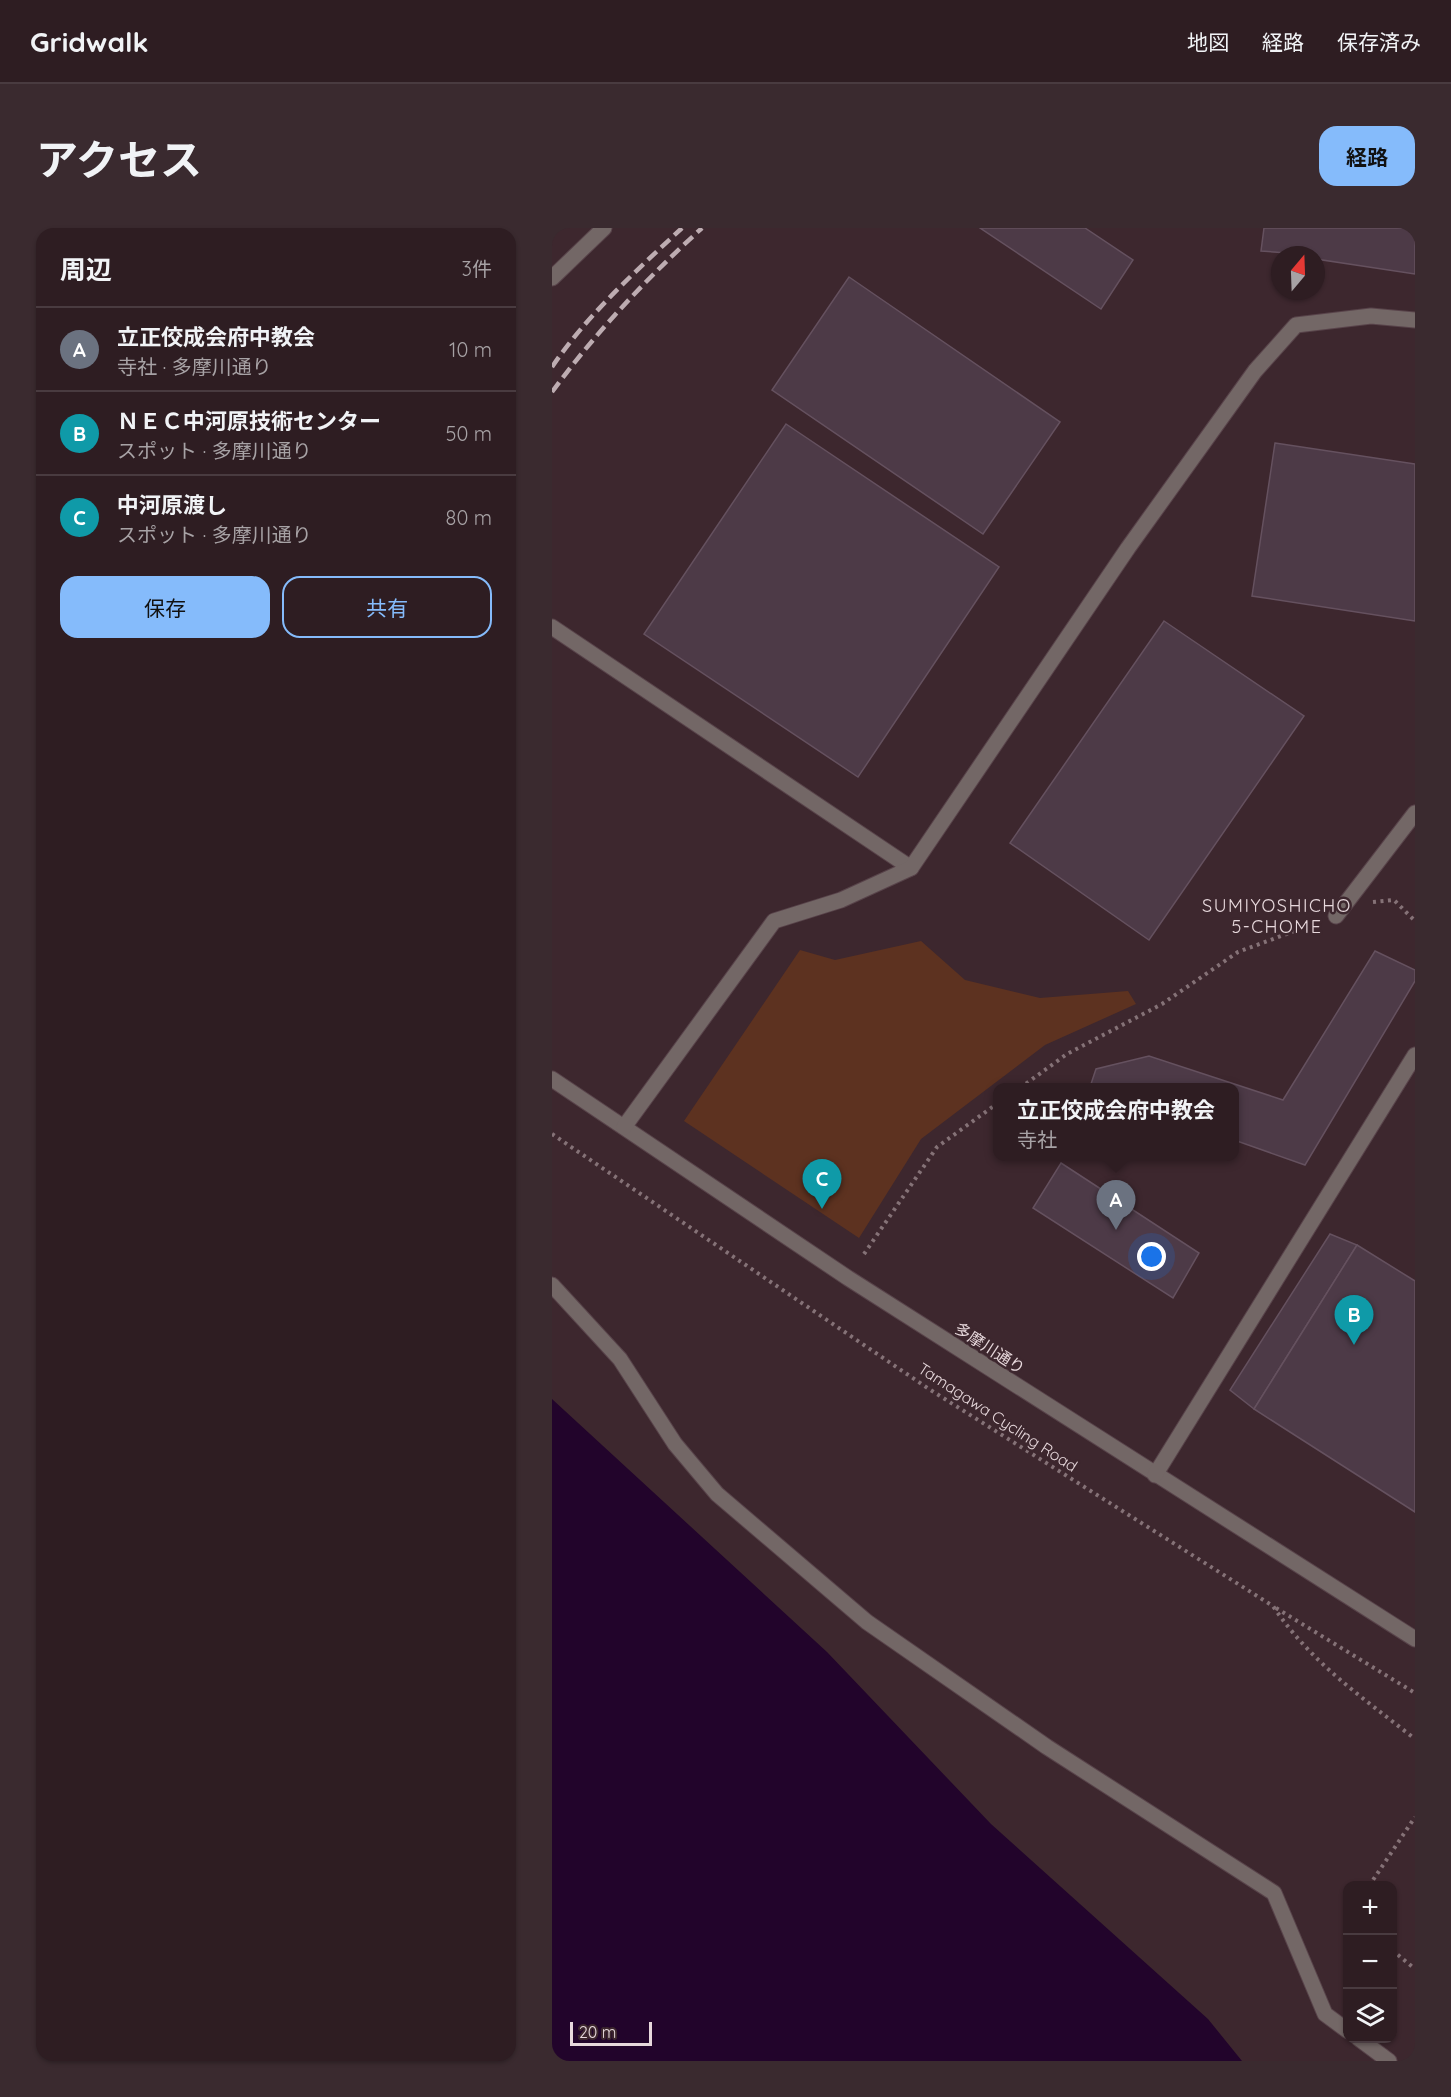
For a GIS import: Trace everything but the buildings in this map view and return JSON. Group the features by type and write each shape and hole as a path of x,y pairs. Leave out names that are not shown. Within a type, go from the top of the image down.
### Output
{"street":[{"path":"552,278 604,228"},
{"path":"552,261 588,241"},
{"path":"624,1126 774,921 841,900 911,868 1141,529 1254,371 1296,325 1371,316 1415,320"},
{"path":"552,627 911,868"},
{"path":"1336,916 1415,813"},
{"path":"1155,1475 1415,1055"},
{"name":"多摩川通り","path":"552,1079 848,1278 1415,1639"},
{"path":"552,1286 620,1359 675,1444 717,1494 867,1622 1047,1747 1274,1893 1325,2014 1343,2028"},
{"path":"1365,2043 1389,2061"}],"path":[{"path":"1027,1083 1067,1054 1162,1004 1238,952 1336,916 1362,903 1394,900 1415,921"},
{"path":"864,1254 937,1147 993,1107"},
{"name":"Tamagawa Cycling Road","path":"552,1134 929,1389 1273,1606 1293,1636 1327,1669 1415,1739"},
{"path":"1273,1606 1415,1693"},
{"path":"1373,1881 1415,1817"},
{"path":"1397,1954 1415,1969"}],"shaded area":[{"path":"921,941 965,980 1040,998 1128,991 1136,1004 1045,1045 921,1139 859,1238 684,1121 800,950 835,960"},
{"path":"552,1399 827,1652 991,1824 1208,2019 1242,2061 552,2061"}],"railway":[{"path":"552,367 597,311 682,228"},
{"path":"552,392 623,306 702,228"}],"place":[{"name":"中河原渡し","path":"822,1209"},
{"name":"立正佼成会府中教会","path":"1116,1230"},
{"name":"ＮＥＣ中河原技術センター","path":"1354,1345"}],"district":[{"name":"SUMIYOSHICHO 5-CHOME","path":"1277,916"}]}
